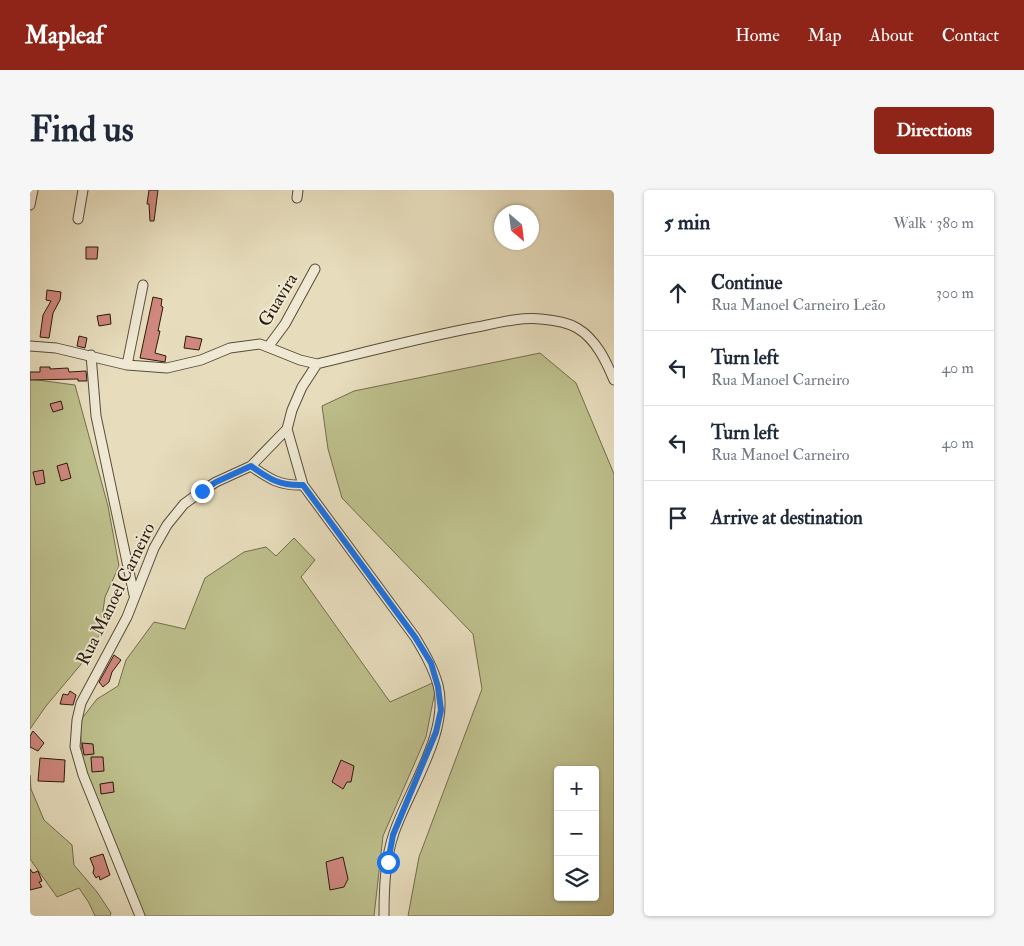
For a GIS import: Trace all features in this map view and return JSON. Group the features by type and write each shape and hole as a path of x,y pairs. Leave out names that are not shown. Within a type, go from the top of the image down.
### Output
{"street":[{"path":"30,205 33,190"},
{"path":"78,219 83,190"},
{"name":"Guavira","path":"268,347 285,324 315,269"},
{"path":"127,365 143,285"},
{"path":"30,346 56,348 127,365 167,368 192,363 239,347 260,344 300,360 317,364 442,334 518,320 540,318 561,322 577,328 588,336 598,349 614,380"},
{"path":"91,356 96,416 134,595"},
{"path":"317,364 302,387 292,410 287,429 303,485 415,637 431,663 438,687 441,710 436,732 393,835 385,883 384,916"},
{"name":"Rua Manoel Carneiro","path":"140,916 92,800 75,747 80,703 126,617 154,548 167,525 184,504 216,482 251,466 287,429"},
{"path":"251,466 279,484 303,485"}],"green space":[{"path":"540,353 576,383 614,474 614,916 408,916 419,857 482,689 473,634 342,498 328,449 322,406 354,391"},
{"path":"30,379 75,385 108,506 119,566 105,597 98,644 46,706 30,729"},
{"path":"294,538 315,560 301,577 390,702 437,681 426,737 383,836 374,916 144,916 97,801 82,758 80,721 97,699 118,686 126,660 154,622 185,629 205,578 244,552 266,547 276,556"},
{"path":"30,775 31,789 44,820 72,845 74,865 97,892 111,913 110,916 95,916 79,888 57,897 30,859"}],"building":[{"path":"149,190 158,190 154,221 150,221 149,204 147,204"},
{"path":"86,247 98,247 97,259 86,259"},
{"path":"47,290 61,292 60,300 53,313 49,338 40,337 43,315 51,301 46,300"},
{"path":"153,297 162,299 161,306 163,307 158,331 160,331 155,353 166,356 165,362 140,358"},
{"path":"110,314 111,324 99,326 97,316"},
{"path":"79,336 87,338 85,348 77,346"},
{"path":"186,336 202,339 199,350 184,348"},
{"path":"40,367 50,367 50,369 68,368 69,372 86,371 87,381 78,381 78,379 30,380 30,372 40,372"},
{"path":"61,401 63,409 53,412 50,404"},
{"path":"67,463 71,478 61,481 57,466"},
{"path":"43,470 45,483 36,485 33,472"},
{"path":"114,655 121,660 112,672 109,682 103,687 99,682"},
{"path":"70,691 76,695 73,705 60,704 63,694 68,695"},
{"path":"33,731 44,743 38,751 30,747 30,736"},
{"path":"82,743 93,744 94,754 84,755"},
{"path":"91,757 103,757 104,771 92,772"},
{"path":"40,758 65,760 64,782 38,781"},
{"path":"341,760 354,766 351,782 347,782 343,789 332,782"},
{"path":"113,782 114,792 101,794 100,784"},
{"path":"103,854 110,875 100,880 99,876 96,878 93,873 94,868 90,858"},
{"path":"343,857 348,879 344,887 330,890 326,862"},
{"path":"30,869 33,873 38,871 42,881 39,882 42,887 30,890"}],"route":[{"path":"202,491 216,482 251,466 279,484 303,485 388,599 431,663 438,687 441,710 436,732 393,835 388,862"}]}
